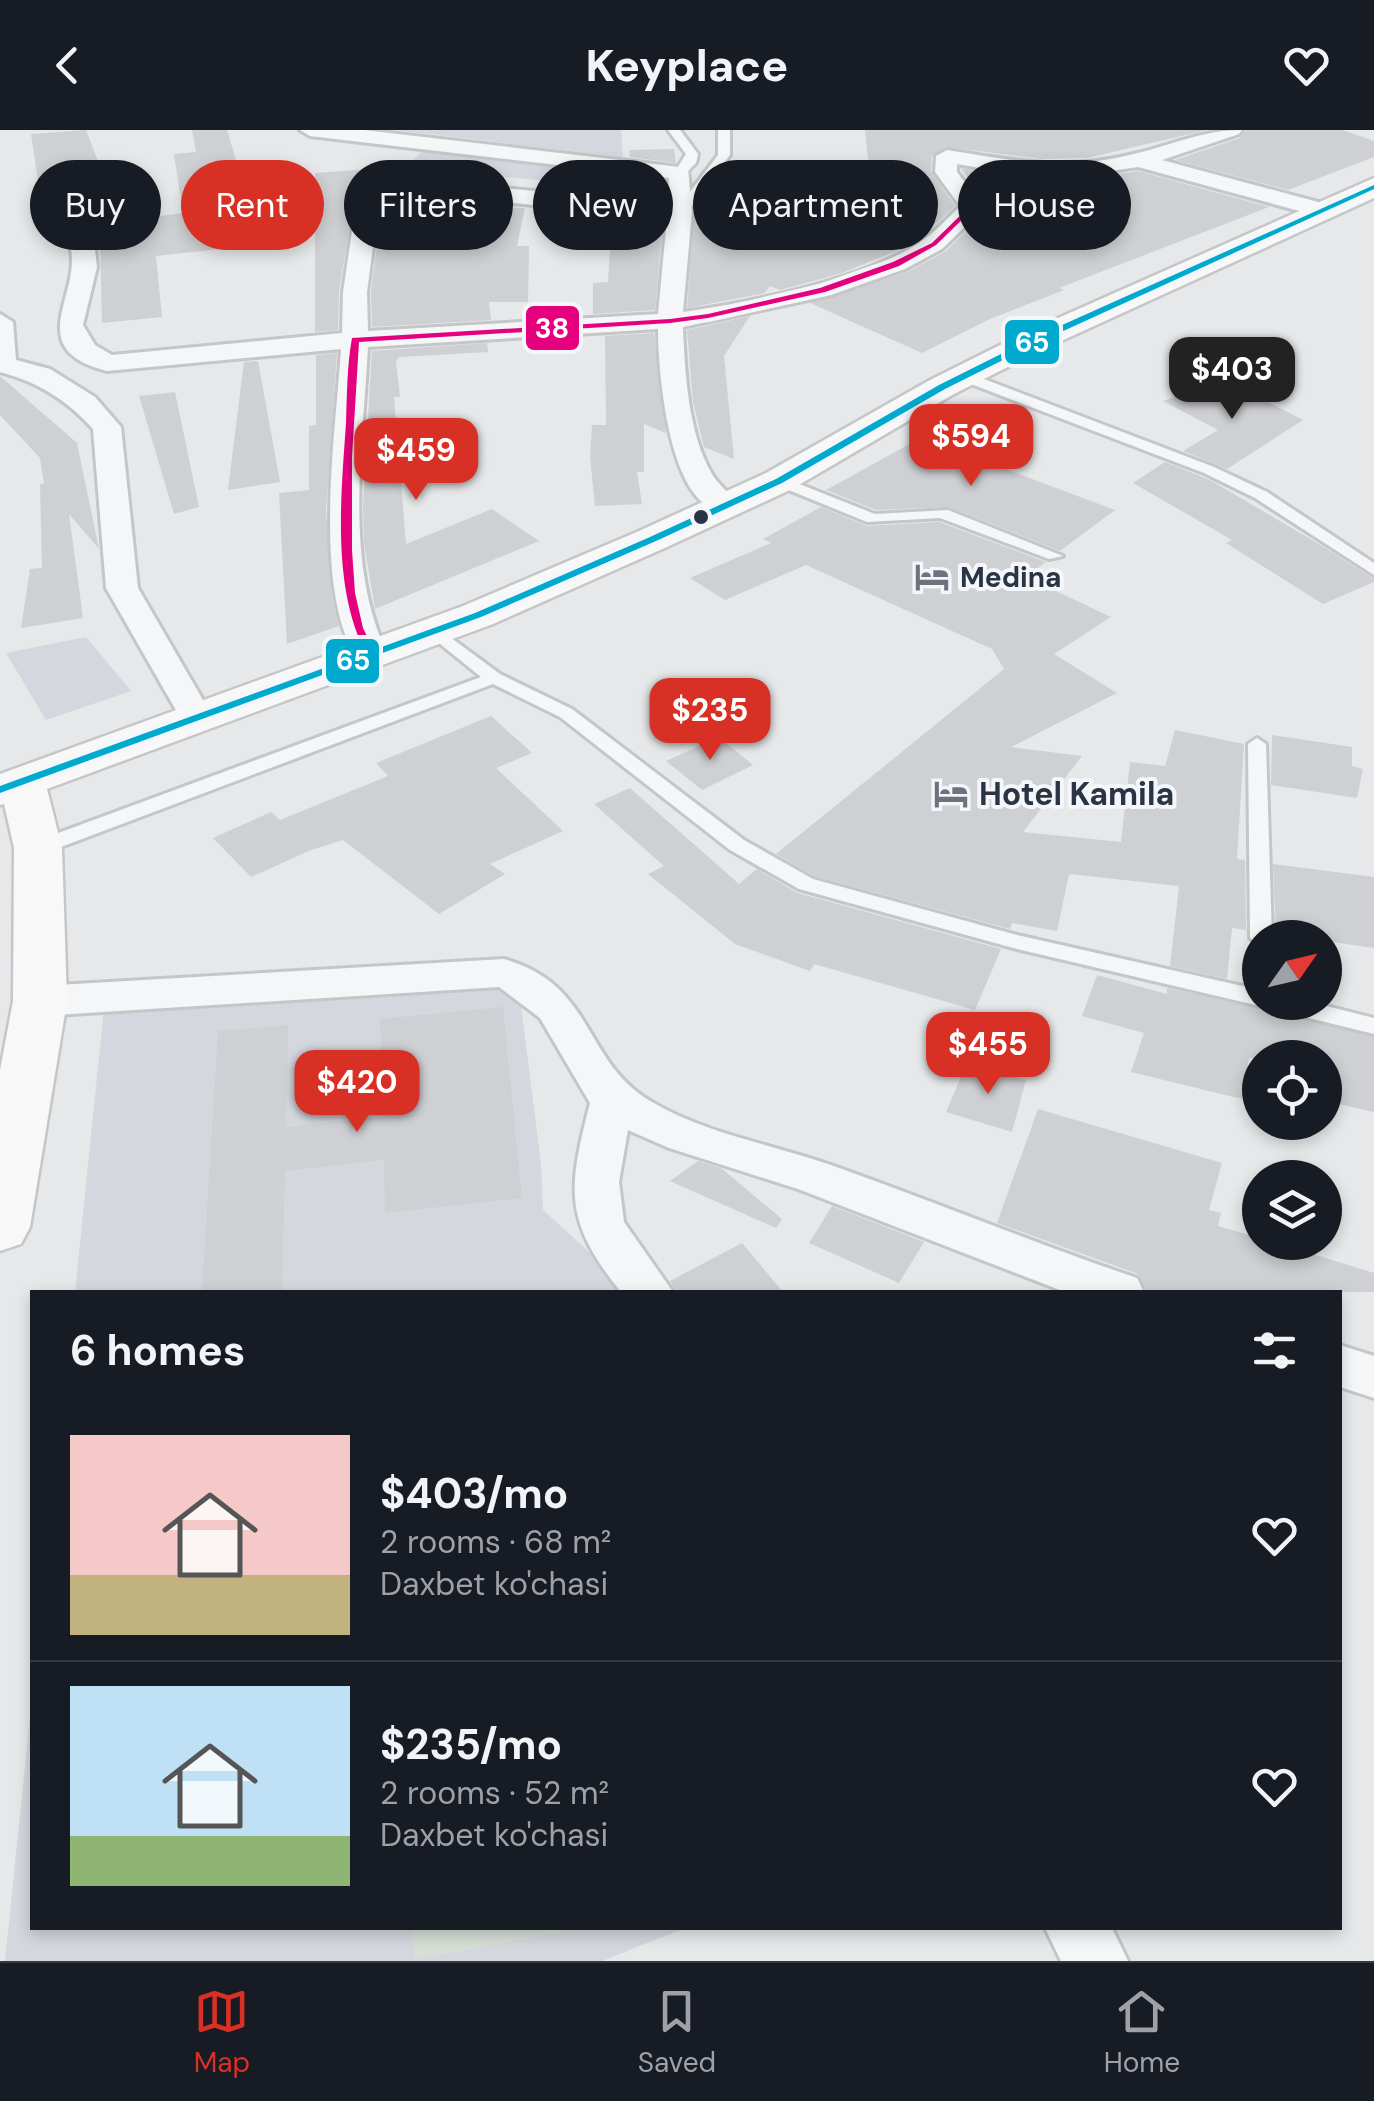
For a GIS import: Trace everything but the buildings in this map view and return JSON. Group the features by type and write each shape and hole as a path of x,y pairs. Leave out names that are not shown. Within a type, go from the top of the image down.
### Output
{"main road":[{"path":"0,1227 40,1001 38,848 11,785 435,631 653,539 779,481 964,376 1374,187"}],"street":[{"path":"310,130 680,173 682,212 670,321 681,417 691,460 707,489 723,504"},
{"path":"1131,161 1232,130"},
{"path":"958,188 946,172 943,149 992,160"},
{"path":"1139,160 1321,210"},
{"path":"371,654 354,622 347,561 355,292 368,198 382,190 409,186 682,212"},
{"path":"83,250 68,316 71,334 89,354 108,363 356,340 708,316 822,290 896,264 934,244 958,221"},
{"path":"0,322 6,365 41,375 85,403 107,426 122,588 197,719"},
{"path":"40,1001 504,973 535,987 566,1023 583,1060 614,1100 657,1124 813,1177 996,1250 1114,1290"},
{"path":"614,1100 593,1181 596,1216 625,1265 647,1290"},
{"path":"1342,1367 1374,1377"},
{"path":"1078,1930 1096,1961"}],"lane":[{"path":"674,130 692,154 690,163 680,173"},
{"path":"682,212 724,155 724,130"},
{"path":"964,376 1209,470 1261,496 1374,570"},
{"path":"779,481 872,518 892,520 942,513 1055,556"},
{"path":"435,631 494,678 566,713 736,844 806,884 1017,942 1242,994"},
{"path":"38,848 494,678"},
{"path":"1257,744 1261,920"},
{"path":"1342,1018 1374,1026"}],"shaded area":[{"path":"395,130 621,130 623,157"},
{"path":"424,149 512,160 413,160"},
{"path":"513,160 533,163 533,180 513,178"},
{"path":"86,637 131,691 46,720 6,653"},
{"path":"518,982 541,1164 543,1210 631,1290 75,1290 104,1008"},
{"path":"30,1717 30,1930 680,1930 602,1961 5,1961"},
{"path":"412,1930 572,1930 414,1960"}],"transit line":[{"name":"65","path":"0,790 478,615 653,539 779,481 942,387 1034,341 1374,187"},
{"name":"38","path":"371,655 358,628 347,550 355,340 708,316 822,290 896,264 934,244 958,221"}],"place":[{"name":"Medina","path":"932,577"},
{"name":"Hotel Kamila","path":"951,794"}]}
